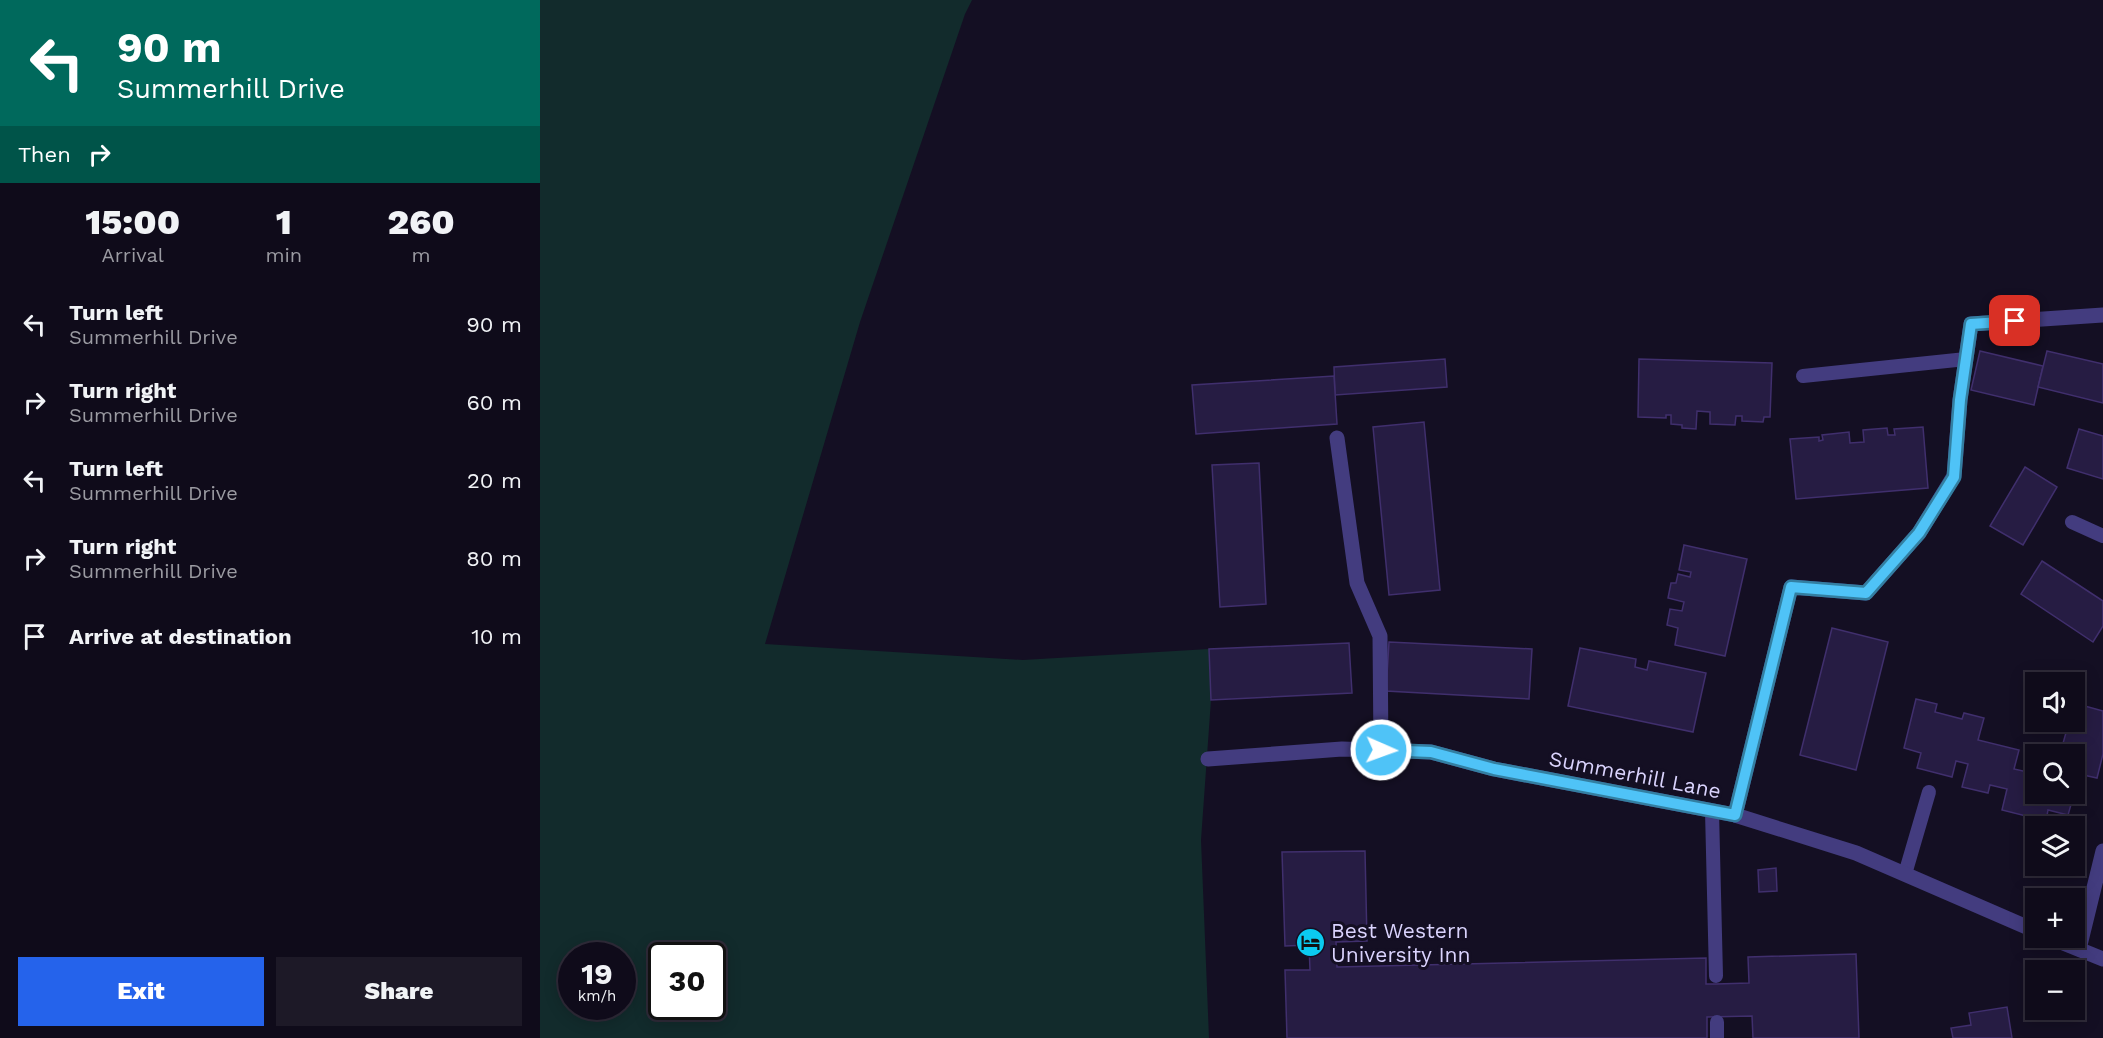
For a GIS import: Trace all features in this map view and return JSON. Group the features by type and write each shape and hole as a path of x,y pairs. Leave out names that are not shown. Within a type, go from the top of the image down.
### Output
{"street":[{"path":"1735,815 1791,587 1866,593 1919,533 1954,477 1960,400 1971,324 2103,315"},
{"path":"1337,438 1357,583 1380,636 1381,750"},
{"name":"Summerhill Lane","path":"1208,759 1342,749 1431,752 1494,769 1735,815 1856,853 2025,926"},
{"path":"2079,950 2103,851"},
{"path":"2074,948 2103,959"}],"lane":[{"path":"1803,376 1966,359"},
{"path":"2072,522 2103,536"},
{"path":"1905,874 1929,792"},
{"path":"1712,811 1716,976"},
{"path":"1717,1022 1717,1038"}],"green space":[{"path":"540,0 972,0 965,14 860,322 765,644 1023,660 1209,649 1211,700 1201,840 1209,1038 540,1038"}],"building":[{"path":"1980,351 2043,366 2034,405 1971,390"},
{"path":"2047,351 2103,364 2103,403 2038,387"},
{"path":"1445,359 1447,387 1335,395 1334,367"},
{"path":"1639,359 1772,363 1770,417 1764,417 1763,422 1742,421 1742,416 1736,416 1735,425 1710,424 1710,412 1697,411 1696,429 1671,424 1671,415 1666,415 1666,418 1638,417"},
{"path":"1334,376 1337,424 1196,434 1192,385"},
{"path":"1424,422 1440,590 1389,595 1373,427"},
{"path":"1923,427 1928,488 1796,499 1790,439 1819,437 1819,441 1823,440 1822,435 1849,432 1850,443 1864,442 1863,430 1887,428 1888,435 1895,435 1894,429"},
{"path":"2079,429 2103,436 2103,479 2067,468"},
{"path":"1259,463 1266,604 1220,607 1212,465"},
{"path":"2025,467 2057,487 2023,545 1990,526"},
{"path":"1684,545 1747,559 1725,656 1675,645 1678,628 1667,625 1670,609 1682,611 1684,602 1668,598 1671,583 1676,583 1678,574 1690,577 1691,572 1679,570"},
{"path":"2042,561 2103,601 2103,626 2093,642 2021,594"},
{"path":"1832,628 1888,642 1856,770 1800,755"},
{"path":"1389,642 1532,649 1529,699 1386,691"},
{"path":"1349,643 1352,693 1211,700 1209,649"},
{"path":"1580,648 1636,659 1635,667 1647,670 1649,661 1706,673 1693,732 1568,706"},
{"path":"1916,699 1937,704 1935,712 1962,719 1964,713 1984,718 1978,740 2019,750 2014,769 2025,772 2025,804 2071,804 2068,815 2048,810 2047,816 2026,816 2002,810 2007,789 1990,785 1988,793 1962,787 1968,764 1956,761 1952,777 1917,768 1921,753 1904,748"},
{"path":"2085,706 2103,711 2103,754 2097,778 2085,775 2085,744 2063,744 2066,732 2085,732"},
{"name":"Best Western University Inn","path":"1365,851 1367,941 1336,942 1337,967 1706,958 1706,984 1716,984 1749,983 1748,957 1856,954 1859,1038 1753,1038 1752,1016 1707,1017 1707,1038 1287,1038 1285,970 1310,970 1309,945 1285,946 1282,852"},
{"path":"1776,868 1777,891 1759,892 1758,870"},
{"path":"2007,1007 2012,1038 1953,1038 1951,1028 1971,1025 1969,1013"}],"place":[{"name":"Best Western University Inn","path":"1310,943"}],"route":[{"path":"1381,750 1431,752 1494,769 1735,815 1791,587 1866,593 1919,533 1954,477 1960,400 1971,324 2015,321"}]}
